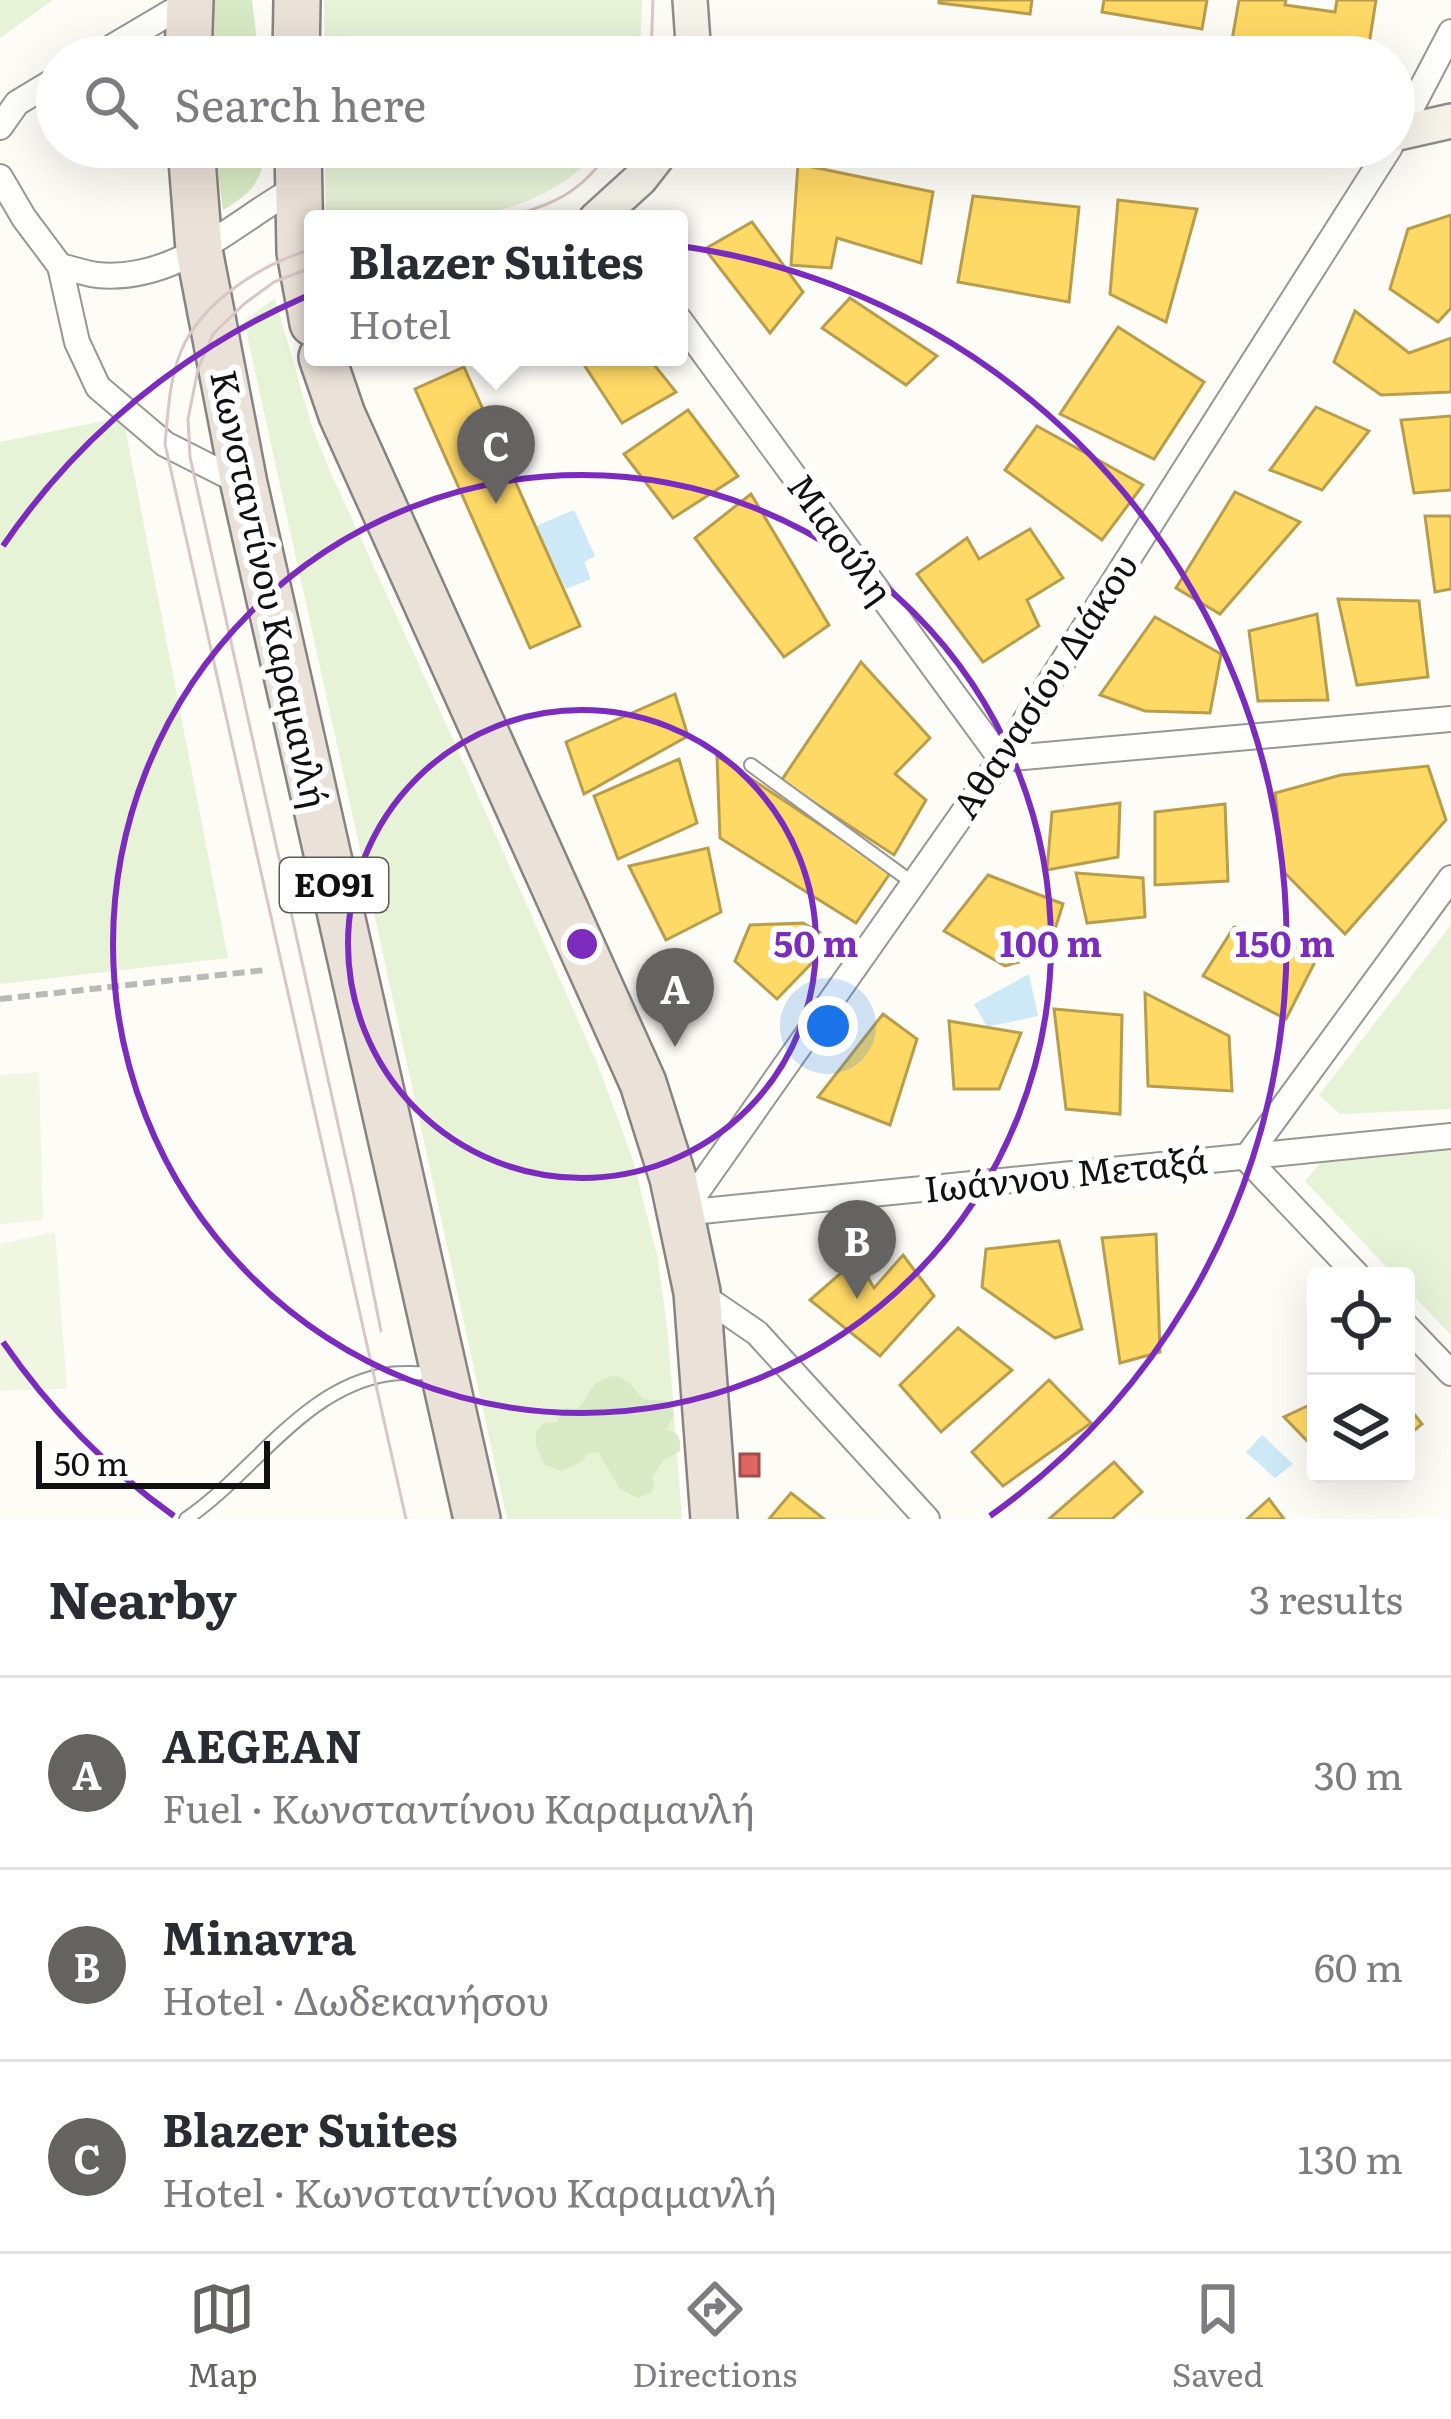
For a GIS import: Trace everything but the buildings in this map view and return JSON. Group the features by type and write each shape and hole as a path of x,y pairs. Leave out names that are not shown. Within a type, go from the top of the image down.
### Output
{"highway":[{"path":"296,36 297,0"},
{"path":"189,36 190,1"},
{"name":"Κωνσταντίνου Καραμανλή","path":"192,168 199,250 244,484 476,1519"},
{"path":"298,168 299,252 304,277"},
{"path":"325,366 342,415 643,1082 682,1213 697,1292 714,1519"}],"main road":[{"path":"690,0 693,36"},
{"path":"1415,132 1451,121"},
{"path":"610,210 648,168"}],"street":[{"path":"131,36 190,1"},
{"name":"Αθανασίου Διάκου","path":"1415,100 1451,32"},
{"path":"0,127 17,103 36,92"},
{"path":"60,266 98,275 177,263 199,250 296,168"},
{"name":"Αθανασίου Διάκου","path":"682,1213 1001,759 1376,168"},
{"path":"0,177 60,266 77,342 98,387 166,444 244,484"},
{"name":"Μιαούλη","path":"688,331 1001,759"},
{"path":"1001,759 1451,719"},
{"path":"1349,1267 1246,1158 1451,878"},
{"name":"Ιωάννου Μεταξά","path":"682,1213 1451,1136"},
{"path":"697,1292 757,1333 927,1519"},
{"path":"1415,1335 1451,1373"}],"lane":[{"path":"751,765 914,883"},
{"path":"186,1519 315,1406 389,1374 444,1373"}],"path":[{"path":"0,999 266,970"}],"green space":[{"path":"0,0 53,0 0,38"},
{"path":"212,0 252,0 256,36 211,36"},
{"path":"324,0 642,0 641,36 325,36"},
{"path":"218,168 262,168 254,185 223,210"},
{"path":"325,168 579,168 542,194 496,210 326,210"},
{"path":"275,298 312,427 330,471 598,1065 633,1160 658,1259 682,1519 507,1519 244,321"},
{"path":"123,417 228,958 0,984 0,442"},
{"path":"1451,925 1451,1109 1340,1114 1319,1095"},
{"path":"39,1072 43,1220 0,1224 0,1075"},
{"path":"1451,1147 1451,1335 1415,1297 1415,1267 1386,1267 1305,1181 1321,1162"},
{"path":"55,1232 67,1389 0,1391 0,1244"},
{"path":"617,1375 643,1399 667,1401 672,1406 674,1416 666,1430 680,1442 680,1451 663,1461 652,1477 651,1493 638,1498 620,1489 598,1452 562,1471 545,1465 536,1445 536,1432 544,1423 557,1422 564,1408 577,1409 595,1384"}],"water":[{"path":"574,510 595,556 584,562 591,579 566,589 536,526"},
{"path":"1029,974 1038,1016 987,1027 974,1004"},
{"path":"1262,1435 1293,1464 1275,1478 1246,1452"}],"tram line":[{"path":"652,36 653,0"},
{"path":"531,210 564,196 596,168"},
{"path":"304,252 236,286 203,316 177,362 165,444 406,1519"},
{"path":"304,270 274,282 213,334 198,369 188,419 190,457 381,1331"}],"place":[{"name":"Blazer Suites","path":"496,504"},
{"name":"AEGEAN","path":"675,1047"},
{"name":"Minavra","path":"857,1299"}]}
